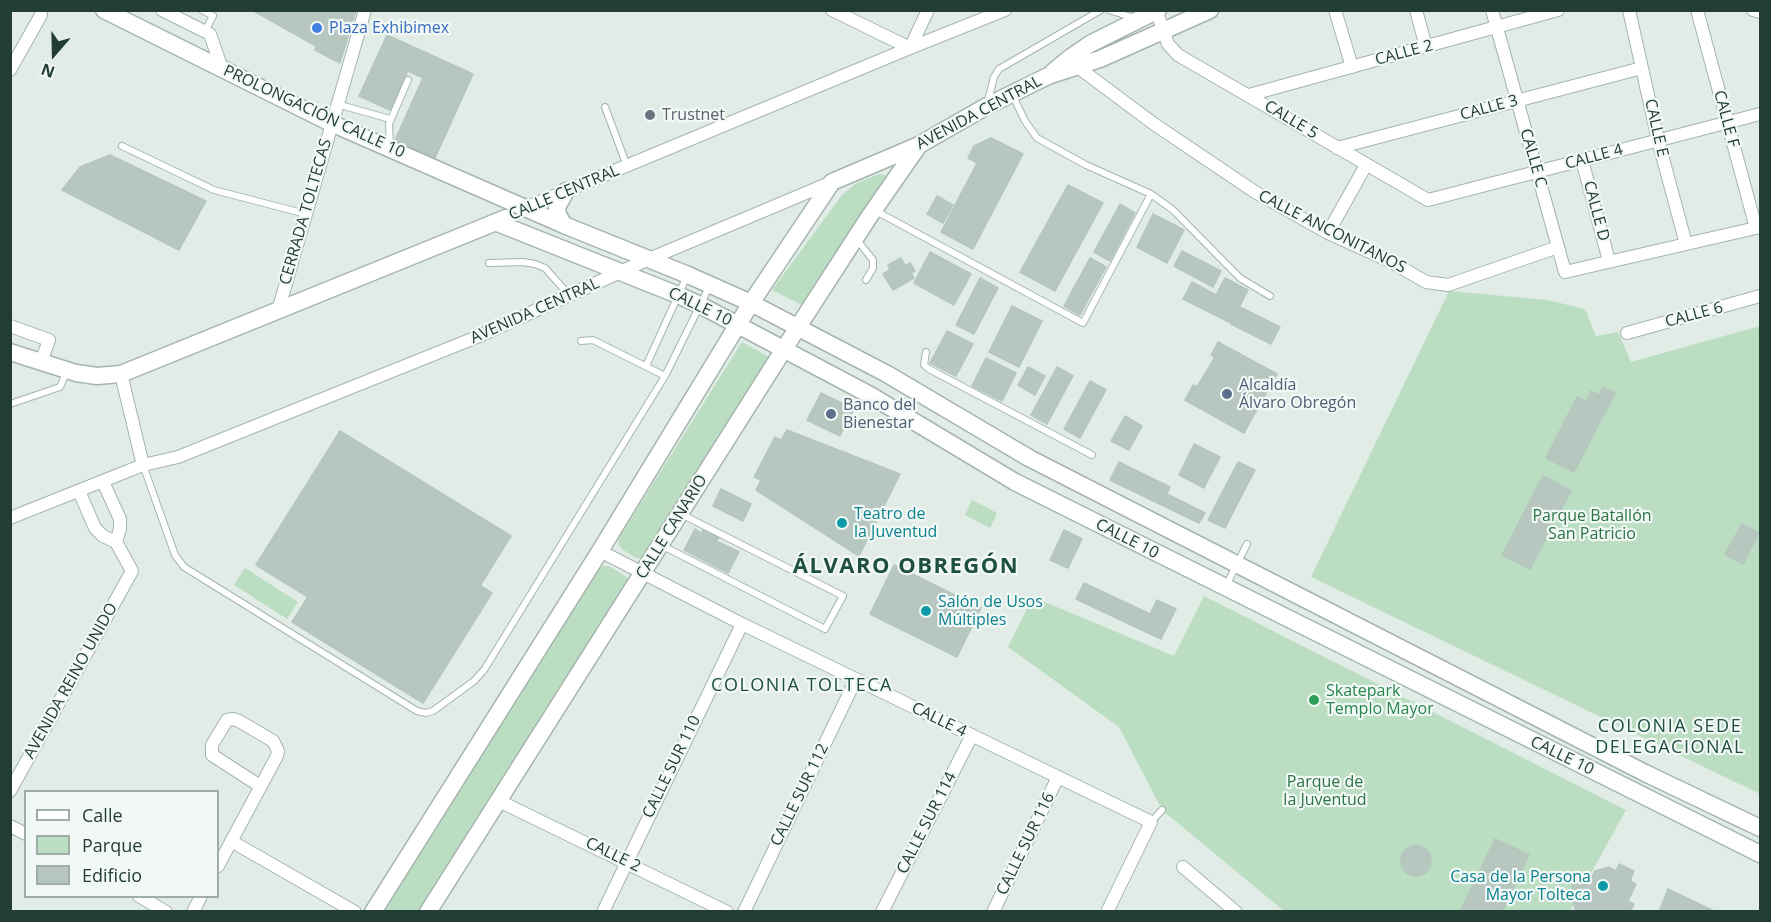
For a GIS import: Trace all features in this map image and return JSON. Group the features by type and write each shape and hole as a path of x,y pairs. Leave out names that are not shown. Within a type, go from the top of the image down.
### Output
{"street":[{"name":"PROLONGACIÓN CALLE 10","path":"104,10 332,123 525,208"},
{"path":"162,10 210,34 222,69"},
{"name":"CERRADA TOLTECAS","path":"278,311 365,10"},
{"path":"832,10 910,48 928,10"},
{"name":"CALLE CENTRAL","path":"121,374 495,222 1005,10"},
{"name":"AVENIDA CENTRAL","path":"10,518 143,465 178,457 477,338 649,259 919,145 987,106 1075,62 1162,31 1210,10"},
{"path":"1335,10 1352,67"},
{"path":"1416,10 1426,47"},
{"name":"CALLE C","path":"1492,10 1565,272 1609,261"},
{"name":"CALLE 2","path":"1249,95 1558,10"},
{"name":"CALLE E","path":"1629,10 1658,140 1686,244"},
{"name":"CALLE F","path":"1697,10 1726,122 1758,227"},
{"path":"1753,10 1761,12"},
{"name":"AVENIDA CENTRAL","path":"1075,62 1090,44 1156,11"},
{"name":"CALLE 5","path":"1156,11 1168,44 1178,54 1428,200"},
{"path":"10,70 42,15"},
{"name":"CALLE ANCONITANOS","path":"1075,62 1154,124 1246,186 1328,233 1390,261 1426,282 1448,285 1558,247"},
{"name":"CALLE 3","path":"1337,148 1642,68"},
{"name":"CALLE 4","path":"1428,200 1761,114"},
{"name":"CALLE CANARIO","path":"428,912 798,327 873,210 919,145"},
{"name":"CALLE D","path":"1582,160 1609,261"},
{"path":"1328,233 1366,165"},
{"path":"373,912 600,551 737,324 832,182"},
{"path":"564,225 558,215 557,207 566,191"},
{"name":"CALLE 10","path":"525,208 751,303 887,374 1029,458 1635,768 1761,828"},
{"name":"CALLE 10","path":"495,222 700,305 870,395 1016,482 1761,854"},
{"path":"1609,261 1758,227"},
{"name":"CALLE 6","path":"1627,333 1761,296"},
{"path":"10,326 49,340 41,362"},
{"path":"10,352 67,370 97,376 121,374 143,465"},
{"path":"79,491 95,528 102,536 116,542 120,519 103,482"},
{"name":"AVENIDA REINO UNIDO","path":"10,791 132,571 116,542"},
{"name":"CALLE 4","path":"600,551 742,624 1151,822"},
{"name":"CALLE SUR 110","path":"603,912 742,624"},
{"name":"CALLE SUR 112","path":"744,912 856,679"},
{"path":"219,864 277,756 277,746 239,721 228,720 212,745 212,756 260,786"},
{"name":"CALLE SUR 114","path":"882,912 972,735"},
{"name":"CALLE SUR 116","path":"993,912 1058,777"},
{"name":"CALLE 2","path":"497,800 727,912"},
{"path":"1107,912 1151,822"},
{"path":"10,826 24,833"},
{"path":"231,841 355,912"},
{"path":"1183,867 1236,912"},
{"path":"141,898 166,912"},
{"path":"193,912 200,898"}],"lane":[{"path":"202,10 213,16 205,32"},
{"path":"987,106 994,77 999,69 1101,10"},
{"path":"1109,10 1139,20"},
{"path":"390,148 388,137 390,119 408,80"},
{"path":"1012,94 1025,121 1037,138 1058,151 1151,194 1173,210 1240,278 1270,296"},
{"path":"337,104 390,119"},
{"path":"605,106 627,166"},
{"path":"122,146 214,190 306,214"},
{"path":"873,210 1083,323 1151,194"},
{"path":"855,238 873,260 873,268 866,280"},
{"path":"489,262 523,261 545,268 570,296"},
{"path":"646,366 688,275"},
{"path":"143,465 175,555 184,567 417,711 426,713 433,711 474,681 484,670 665,376 710,284"},
{"path":"581,341 593,340 665,376"},
{"path":"926,352 924,365 929,369 1092,455"},
{"path":"10,404 60,387 67,370"},
{"path":"661,545 825,629 843,596 681,513"},
{"path":"1225,588 1247,544"},
{"path":"1151,822 1162,810"}],"green space":[{"path":"879,174 887,178 806,307 772,290 842,195 855,184"},
{"name":"Parque Batallón San Patricio","path":"1449,291 1547,300 1585,309 1596,336 1618,332 1631,362 1760,326 1760,794 1311,577"},
{"path":"742,342 775,360 644,558 636,558 622,549 618,544 619,538"},
{"path":"972,500 997,513 990,528 965,515"},
{"path":"609,566 628,578 630,583 424,911 382,912 599,569"},
{"path":"245,568 298,602 287,619 234,585"},
{"name":"Parque de la Juventud","path":"1204,596 1626,810 1570,911 1284,911 1162,810 1119,727 1008,647 1033,597 1174,656"}],"building":[{"name":"Plaza Exhibimex","path":"252,10 356,10 340,63 315,50 316,46"},
{"path":"387,35 473,74 435,158 395,140 423,78 408,71 390,110 359,96"},
{"path":"991,138 1023,154 973,249 941,232 977,163 968,158 974,146"},
{"path":"110,155 206,201 179,250 62,190 80,167"},
{"path":"1068,185 1103,203 1055,291 1020,272"},
{"path":"937,196 953,205 943,223 927,214"},
{"path":"1120,204 1135,213 1110,261 1094,252"},
{"path":"1153,214 1184,230 1167,263 1137,247"},
{"path":"1182,251 1221,271 1213,287 1174,266"},
{"path":"930,252 971,274 954,305 914,283"},
{"path":"901,258 905,266 910,263 915,271 911,273 914,278 893,290 883,274 890,270 888,265"},
{"path":"1090,258 1106,267 1080,315 1064,306"},
{"path":"980,278 998,288 974,334 956,325"},
{"path":"1225,278 1248,290 1231,323 1183,299 1192,282 1216,295"},
{"path":"1012,306 1042,321 1019,367 989,352"},
{"path":"1240,307 1280,327 1271,344 1231,324"},
{"path":"947,331 973,344 956,376 930,363"},
{"name":"Alcaldía Álvaro Obregón","path":"1218,342 1277,374 1244,433 1185,400 1193,385 1197,387 1215,357 1211,355"},
{"path":"986,358 1016,373 1002,401 972,386"},
{"path":"1028,367 1045,376 1035,395 1018,385"},
{"path":"1057,367 1073,376 1047,424 1031,415"},
{"path":"1090,381 1106,390 1080,438 1064,429"},
{"path":"1603,387 1615,393 1574,472 1546,458 1577,397 1586,401 1591,391 1599,395"},
{"name":"Banco del Bienestar","path":"821,393 854,409 840,436 807,420"},
{"path":"1125,416 1142,426 1129,450 1111,441"},
{"name":"Teatro de la Juventud","path":"787,430 900,474 859,556 756,490 761,480 754,477 775,437 781,440"},
{"path":"340,431 511,536 480,586 361,512 308,597 256,565"},
{"path":"1194,444 1220,457 1204,488 1179,475"},
{"path":"1119,462 1170,487 1167,494 1205,513 1199,523 1110,480"},
{"path":"1238,462 1255,470 1225,528 1208,520"},
{"path":"1543,476 1571,491 1530,569 1502,555"},
{"path":"721,489 751,504 743,521 713,506"},
{"path":"361,512 492,593 423,703 292,622"},
{"path":"1742,524 1759,533 1743,564 1725,554"},
{"path":"695,529 701,533 703,530 719,538 716,541 739,552 728,573 684,550"},
{"path":"1064,530 1082,539 1068,568 1050,560"},
{"name":"Salón de Usos Múltiples","path":"894,565 981,608 957,657 870,614"},
{"path":"1084,583 1150,614 1157,600 1176,609 1161,639 1076,599"},
{"path":"1495,839 1529,855 1502,912 1460,912"},
{"path":"1416,846 1427,850 1431,861 1427,872 1416,876 1405,872 1401,861 1405,850"},
{"name":"Casa de la Persona Mayor Tolteca","path":"1619,864 1634,871 1630,881 1636,884 1628,901 1634,904 1630,912 1576,912 1571,894 1574,875 1589,882 1595,871 1609,867 1616,871"},
{"path":"1668,889 1716,912 1659,912"}],"place":[{"name":"Plaza Exhibimex","path":"317,28"},
{"name":"Trustnet","path":"650,115"},
{"name":"Alcaldía Álvaro Obregón","path":"1227,394"},
{"name":"Banco del Bienestar","path":"831,414"},
{"name":"Teatro de la Juventud","path":"842,523"},
{"name":"Salón de Usos Múltiples","path":"926,611"},
{"name":"Skatepark Templo Mayor","path":"1314,700"},
{"name":"Casa de la Persona Mayor Tolteca","path":"1603,886"}],"district":[{"name":"ÁLVARO OBREGÓN","path":"906,567"},
{"name":"COLONIA TOLTECA","path":"802,686"},
{"name":"COLONIA SEDE DELEGACIONAL","path":"1670,737"}]}
